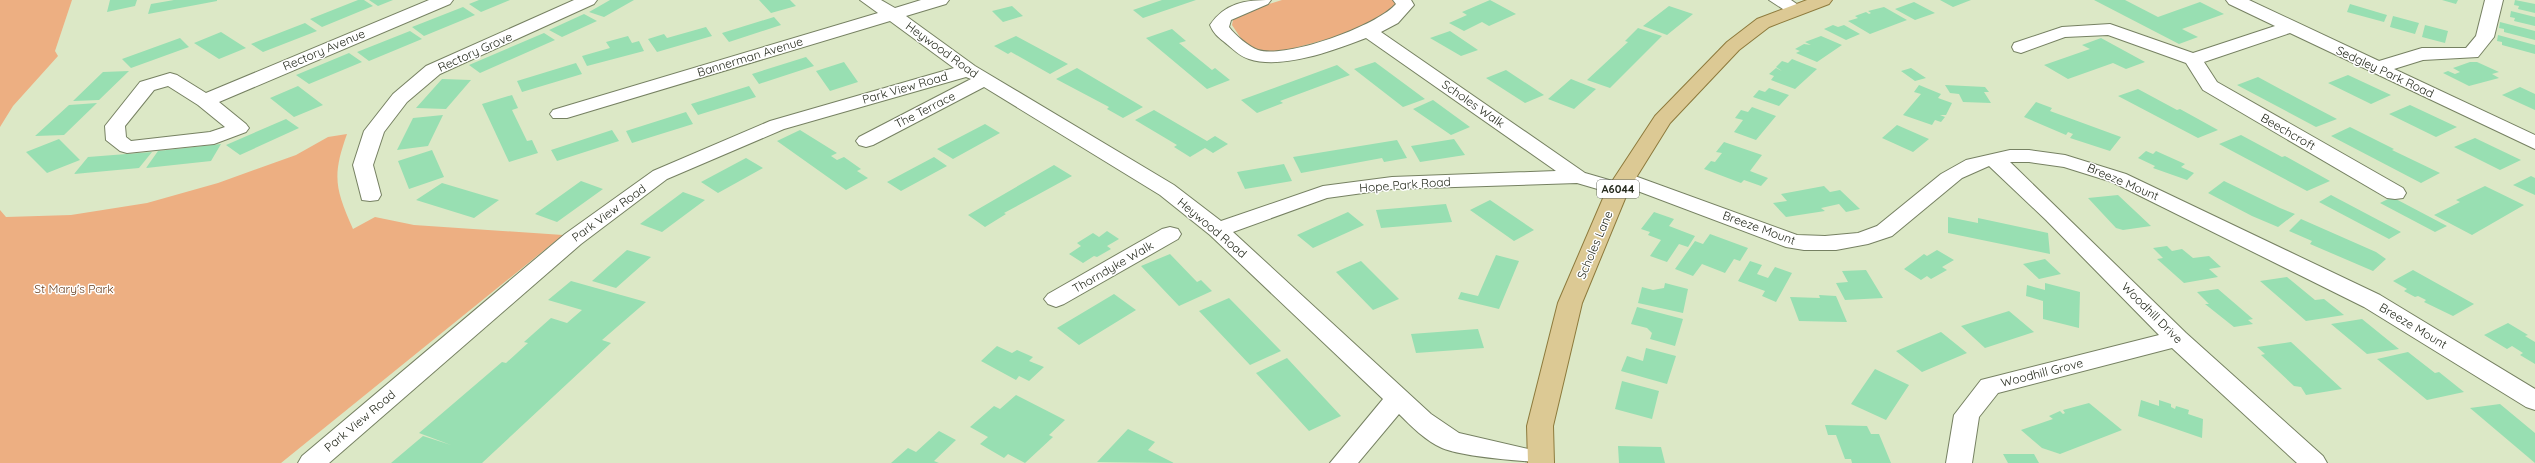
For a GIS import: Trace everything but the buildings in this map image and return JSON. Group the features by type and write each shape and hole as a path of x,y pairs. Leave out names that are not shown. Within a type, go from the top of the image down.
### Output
{"main road":[{"name":"Scholes Lane","path":"1541,463 1540,426 1570,303 1614,184 1662,120 1733,46 1787,4 1823,0"}],"street":[{"name":"Rectory Avenue","path":"205,101 444,0"},
{"name":"Rectory Grove","path":"370,195 363,165 374,130 400,98 433,70 588,0"},
{"name":"Heywood Road","path":"868,0 894,15 976,75 1100,148 1166,190 1194,227 1422,421 1452,441 1541,463"},
{"name":"Bannerman Avenue","path":"560,114 940,0"},
{"path":"1262,0 1229,14 1220,21 1221,30 1232,40 1256,56 1292,53 1368,32 1393,18 1404,5 1402,0"},
{"name":"Sedgley Park Road","path":"2235,0 2535,143"},
{"path":"2377,68 2422,54 2471,53 2485,37 2494,0"},
{"path":"2022,47 2062,32 2110,29 2193,59 2290,27"},
{"name":"Scholes Walk","path":"1368,32 1578,178"},
{"name":"Beechcroft","path":"2193,59 2210,86 2395,193"},
{"name":"The Terrace","path":"866,141 976,75"},
{"name":"Park View Road","path":"311,463 573,239 660,175 777,125 976,75"},
{"path":"170,79 205,101 239,128 214,138 127,147 116,140 115,126 147,86 170,79"},
{"name":"Breeze Mount","path":"1614,184 1794,242 1812,244 1849,241 1878,234 1900,220 1957,172 1973,164 1993,159 2024,155 2053,158 2082,164 2119,178 2372,301 2535,401"},
{"name":"Woodhill Drive","path":"1993,159 2054,215 2177,339 2314,463"},
{"name":"Hope Park Road","path":"1194,227 1324,192 1392,183 1578,178 1614,184"},
{"name":"Thorndyke Walk","path":"1056,299 1194,227"},
{"name":"Woodhill Grove","path":"1959,463 1967,415 1990,386 2177,339"},
{"path":"1343,463 1397,399"}],"green space":[{"path":"0,0 72,0 55,51 58,56 13,106 0,127"},
{"path":"1282,0 1395,0 1398,3 1396,11 1354,32 1272,54 1253,48 1242,40 1232,25 1233,20 1253,9"},
{"name":"St Mary's Park","path":"347,134 339,161 338,182 342,203 353,229 375,217 414,225 563,235 281,463 0,463 0,210 6,217 71,215 147,203 218,183 296,155 328,137"}]}
